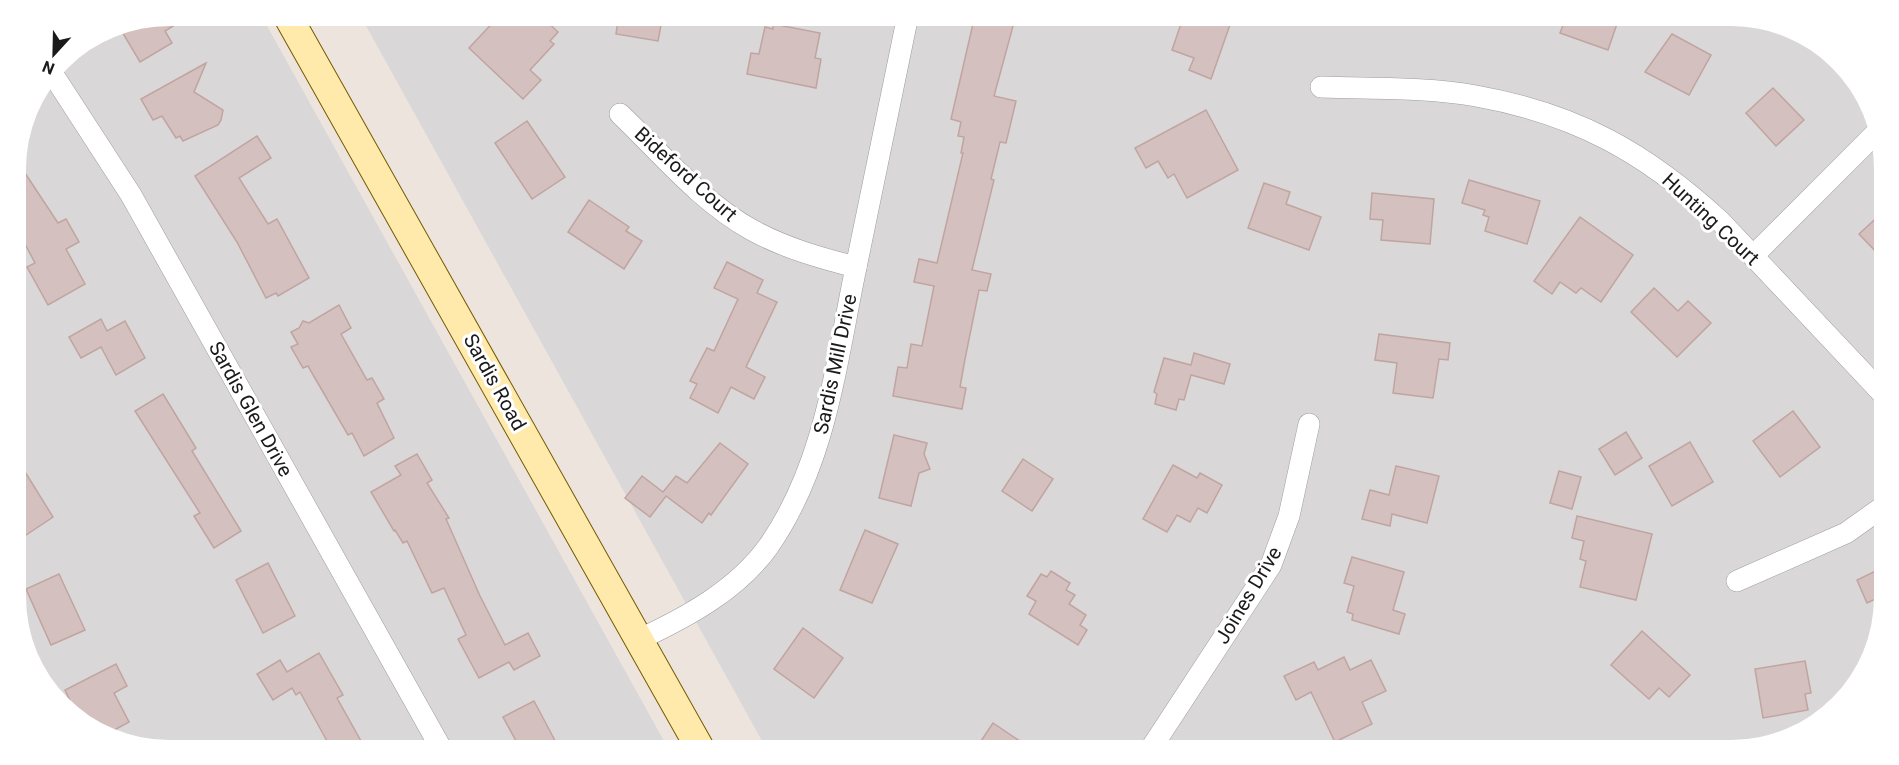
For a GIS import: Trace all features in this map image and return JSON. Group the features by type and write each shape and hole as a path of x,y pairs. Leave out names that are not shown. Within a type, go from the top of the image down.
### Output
{"main road":[{"name":"Sardis Road","path":"293,26 695,740"}],"street":[{"name":"Sardis Mill Drive","path":"640,639 692,613 738,578 766,549 798,498 819,441 906,26"},
{"name":"Sardis Glen Drive","path":"59,84 131,195 436,740"},
{"name":"Hunting Court","path":"1321,87 1476,96 1531,108 1595,132 1647,161 1691,195 1753,256 1874,384"},
{"name":"Bideford Court","path":"620,114 704,195 750,229 798,251 856,267"},
{"path":"1753,256 1871,138"},
{"name":"Joines Drive","path":"1157,739 1271,565 1289,516 1309,424"},
{"path":"1737,581 1846,533 1874,513"}],"shaded area":[{"path":"267,26 663,740 168,740 131,735 105,725 74,704 50,676 33,643 28,625 26,597 26,159 30,131 40,105 53,84 84,84 84,54 105,40 122,33 140,28"},
{"path":"366,26 1731,26 1759,28 1794,40 1825,61 1838,74 1859,105 1871,140 1874,168 1874,597 1871,625 1859,660 1838,691 1818,710 1802,720 1777,732 1740,739 761,740"}],"building":[{"path":"173,26 165,31 172,43 140,62 123,33 140,28"},
{"path":"490,26 552,26 558,32 550,41 554,44 530,70 541,80 523,99 469,48"},
{"path":"617,26 661,26 658,41 616,34"},
{"path":"773,26 783,26 820,33 815,58 821,59 816,88 747,74 751,53 759,54 765,27 773,29"},
{"path":"972,26 1013,26 994,96 1016,101 1006,143 1000,142 991,179 994,180 972,270 991,274 987,291 979,290 960,387 966,388 962,409 893,396 898,367 907,368 911,344 922,346 934,286 914,282 919,259 937,263 963,153 961,153 964,137 958,136 961,122 951,119"},
{"path":"1180,26 1230,26 1211,79 1189,70 1194,58 1172,50"},
{"path":"1563,26 1616,26 1608,50 1560,33"},
{"path":"1672,34 1711,55 1689,95 1645,72"},
{"path":"206,63 194,92 223,110 221,120 218,125 183,141 180,136 176,138 162,116 153,120 141,99"},
{"path":"1773,88 1804,120 1776,146 1746,113"},
{"path":"1206,110 1238,170 1187,198 1174,174 1168,178 1158,161 1146,168 1135,148"},
{"path":"527,121 565,177 532,199 495,143"},
{"path":"257,136 271,158 239,178 268,224 277,219 309,278 278,296 276,293 266,298 237,242 195,176"},
{"path":"26,175 58,223 66,219 79,242 66,249 85,284 48,305 27,267 35,263 26,246"},
{"path":"1469,180 1540,201 1527,244 1485,231 1489,217 1483,215 1485,210 1462,203"},
{"path":"1264,183 1290,192 1286,204 1321,217 1309,250 1248,228"},
{"path":"1372,193 1434,199 1430,244 1381,240 1383,220 1370,219"},
{"path":"589,200 629,227 626,231 642,241 624,269 568,232"},
{"path":"1580,217 1633,255 1601,302 1581,288 1576,293 1560,282 1552,294 1534,281"},
{"path":"1874,220 1874,250 1859,234"},
{"path":"727,262 763,280 757,293 777,302 746,367 765,377 754,399 731,387 718,413 690,398 697,384 690,381 707,348 714,351 738,299 714,288"},
{"path":"1654,288 1678,311 1688,301 1711,323 1677,357 1631,312"},
{"path":"339,305 351,328 341,334 367,380 372,378 384,399 377,403 394,438 364,456 352,433 348,435 308,366 303,368 291,347 298,344 291,332 299,328 303,321 309,323"},
{"path":"101,319 107,331 125,321 145,358 116,375 101,347 81,358 69,337"},
{"path":"1379,334 1450,343 1448,360 1439,359 1433,398 1393,393 1397,363 1375,360"},
{"path":"1194,353 1230,364 1224,384 1191,375 1184,400 1179,399 1176,410 1155,404 1157,394 1154,392 1164,358 1191,365"},
{"path":"163,394 196,448 192,451 241,531 214,548 194,516 200,513 135,411"},
{"path":"1793,411 1820,447 1780,477 1753,441"},
{"path":"1626,432 1642,458 1615,475 1599,449"},
{"path":"894,435 927,443 924,454 930,469 919,473 911,506 879,498"},
{"path":"1690,442 1713,482 1672,506 1649,466"},
{"path":"720,443 748,464 711,515 709,513 702,523 666,496 650,517 625,498 642,476 663,492 676,476 687,483"},
{"path":"417,454 432,480 427,483 449,518 446,519 480,596 505,645 528,633 540,656 514,670 509,662 479,678 458,639 466,635 444,588 432,593 407,541 403,543 394,531 371,492 401,475 395,466"},
{"path":"1023,459 1053,479 1032,511 1002,491"},
{"path":"1173,465 1197,478 1200,473 1222,485 1207,513 1198,508 1190,522 1177,515 1167,532 1143,519"},
{"path":"1396,466 1439,476 1427,523 1392,514 1390,526 1362,519 1370,490 1389,495"},
{"path":"1559,471 1581,477 1572,509 1550,503"},
{"path":"26,474 53,517 26,535"},
{"path":"1577,516 1652,534 1636,600 1580,587 1586,561 1580,559 1584,541 1572,538"},
{"path":"865,530 898,544 872,603 840,590"},
{"path":"1352,557 1404,572 1393,610 1405,614 1399,634 1352,620 1353,614 1347,612 1354,586 1344,583"},
{"path":"268,563 295,616 263,633 236,580"},
{"path":"1051,571 1070,583 1066,590 1075,595 1069,604 1086,615 1080,625 1087,630 1078,645 1029,614 1036,601 1027,596 1041,574 1047,577"},
{"path":"1874,572 1874,600 1867,603 1857,580"},
{"path":"59,574 85,630 51,645 26,589"},
{"path":"803,628 843,658 814,698 774,669"},
{"path":"1642,631 1690,675 1669,697 1659,688 1649,699 1611,665"},
{"path":"319,653 343,695 337,698 360,740 326,740 300,692 296,695 292,688 273,700 257,674 280,660 287,672"},
{"path":"1344,657 1350,670 1371,660 1386,691 1362,702 1372,724 1341,739 1334,739 1311,692 1296,700 1284,676 1314,662 1318,670"},
{"path":"1805,661 1811,693 1805,694 1808,710 1763,718 1755,669"},
{"path":"116,664 127,686 114,693 129,722 116,729 105,725 74,704 65,690"},
{"path":"534,701 555,740 515,740 503,717"},
{"path":"993,723 1017,739 982,739"}]}
